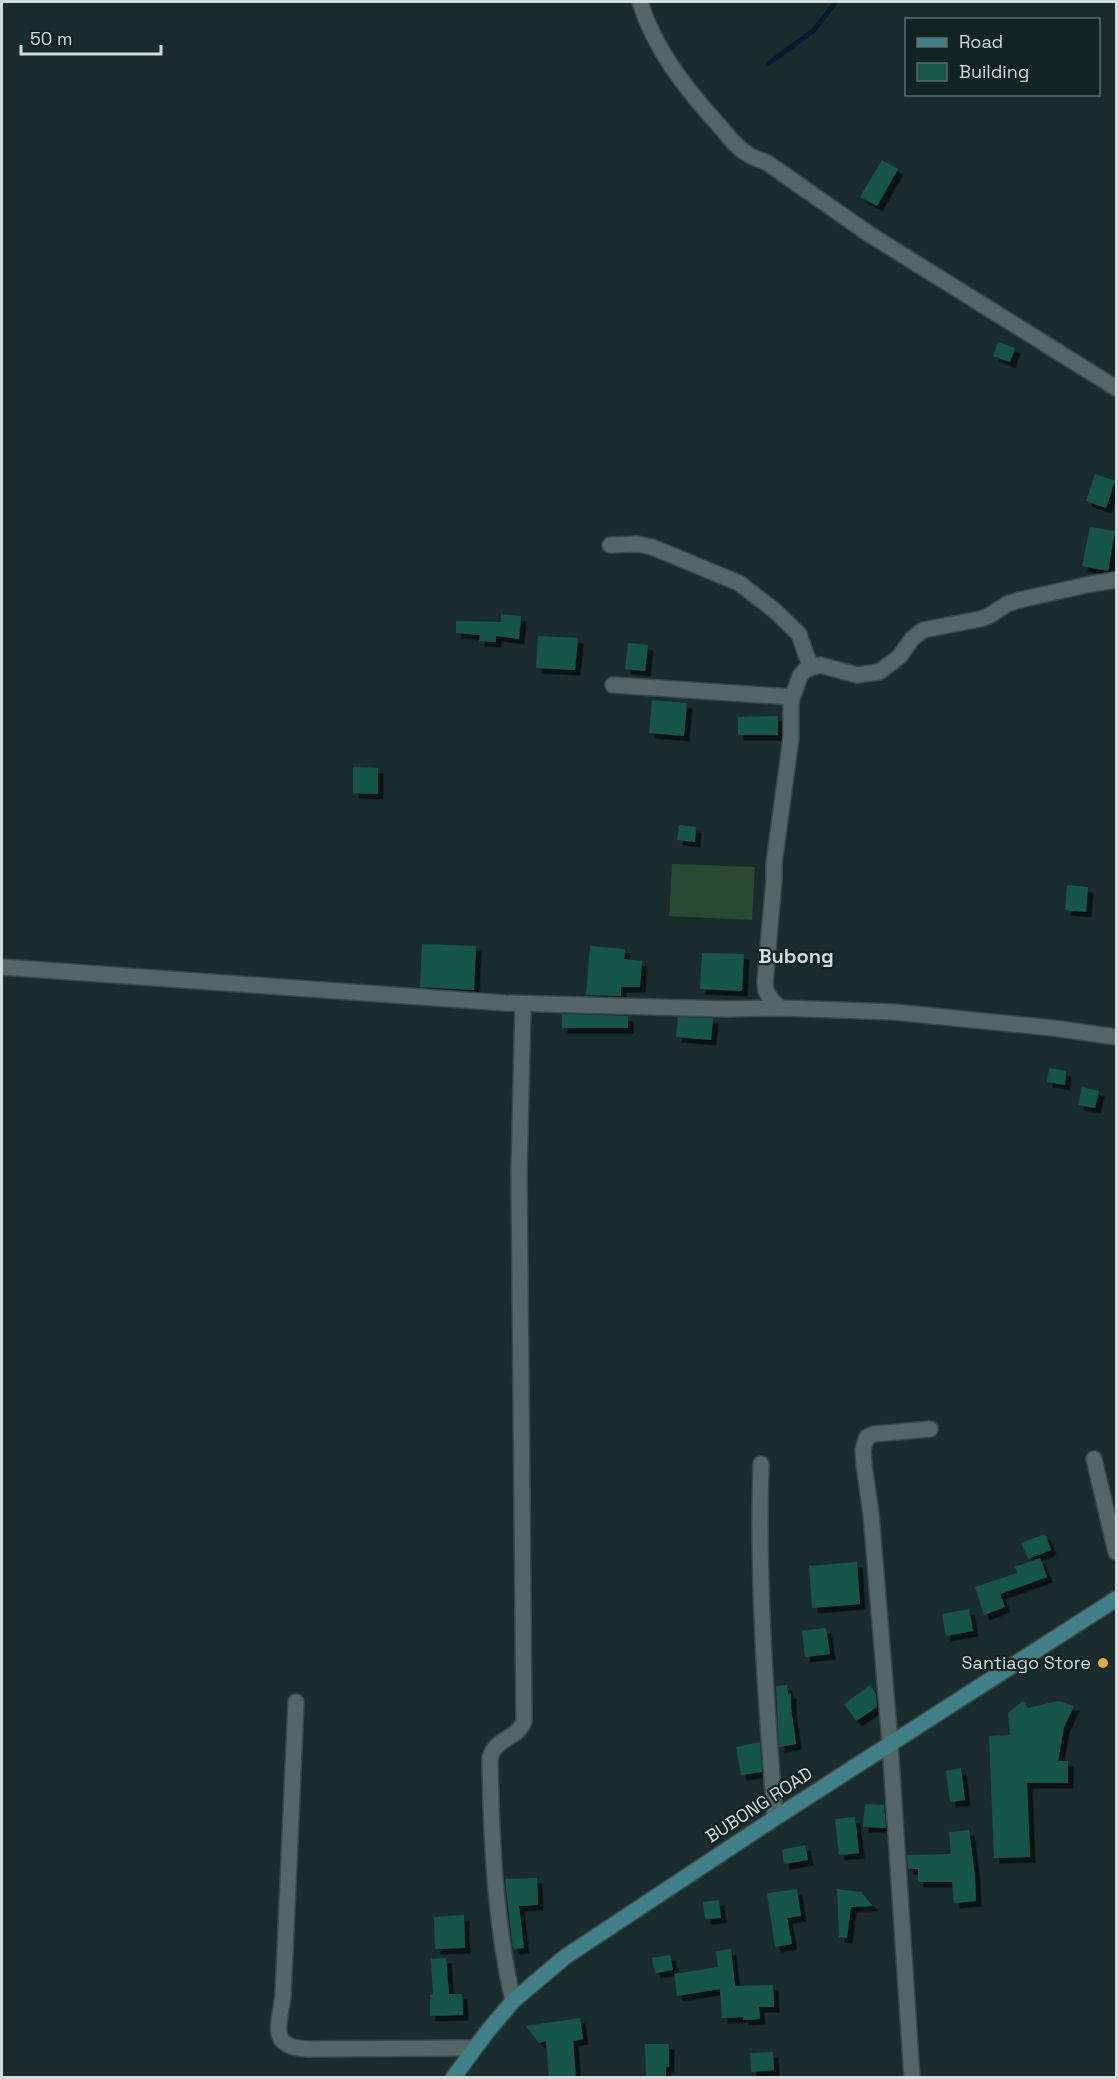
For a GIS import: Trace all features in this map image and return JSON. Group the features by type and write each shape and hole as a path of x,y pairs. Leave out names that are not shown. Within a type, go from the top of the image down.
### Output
{"main road":[{"name":"BUBONG ROAD","path":"453,2078 474,2048 513,2001 565,1957 890,1743 1116,1599"}],"street":[{"path":"640,2 655,41 668,61 693,96 739,147 766,162 869,234 1116,388"},
{"path":"610,545 637,544 652,547 739,583 774,610 799,634 812,666"},
{"path":"780,1008 766,991 765,971 774,863 791,738 792,697 800,676 812,666 820,665 857,675 879,672 899,657 912,639 923,630 980,619 1019,600 1116,580"},
{"path":"614,685 792,697"},
{"path":"2,967 523,1004 727,1009 780,1008 942,1016 1116,1037"},
{"path":"513,2001 503,1957 499,1915 490,1758 494,1747 519,1730 524,1721 519,1172 523,1004"},
{"path":"912,2078 890,1743 871,1514 864,1465 864,1441 874,1434 930,1429"},
{"path":"1094,1459 1116,1552"},
{"path":"761,1464 759,1507 766,1701 775,1818"},
{"path":"296,1702 280,2039 283,2044 293,2048 307,2049 474,2048"}],"green space":[{"path":"672,864 755,867 752,920 669,916"}],"building":[{"path":"882,160 898,169 877,206 860,197"},
{"path":"998,342 1015,348 1010,362 993,356"},
{"path":"1095,474 1115,481 1106,508 1086,501"},
{"path":"1090,527 1115,531 1108,571 1082,566"},
{"path":"501,614 521,616 519,639 496,636 496,642 479,641 480,635 456,633 456,621 501,622"},
{"path":"538,636 578,638 575,670 536,668"},
{"path":"628,643 648,645 645,671 625,669"},
{"path":"652,700 687,703 684,736 649,733"},
{"path":"778,716 778,735 738,735 738,717"},
{"path":"353,767 378,768 378,794 353,793"},
{"path":"679,825 696,827 695,842 677,840"},
{"path":"1067,885 1088,887 1086,912 1065,910"},
{"path":"422,944 476,946 474,990 420,987"},
{"path":"590,946 625,949 624,959 642,961 640,987 621,987 621,996 586,995"},
{"path":"702,953 744,954 742,991 700,989"},
{"path":"562,1014 628,1016 628,1028 562,1028"},
{"path":"678,1017 713,1018 711,1040 676,1037"},
{"path":"1049,1068 1066,1071 1065,1085 1047,1082"},
{"path":"1082,1087 1099,1091 1095,1108 1078,1105"},
{"path":"1045,1534 1051,1550 1028,1559 1021,1543"},
{"path":"1040,1558 1047,1577 1000,1594 1005,1607 984,1615 975,1587 1017,1573 1015,1567"},
{"path":"857,1562 860,1604 812,1608 809,1566"},
{"path":"969,1609 973,1631 946,1636 942,1614"},
{"path":"826,1628 830,1654 805,1657 802,1631"},
{"path":"787,1685 788,1694 791,1693 796,1744 779,1747 776,1686"},
{"path":"870,1685 876,1694 877,1707 856,1721 844,1704"},
{"path":"1023,1701 1028,1708 1058,1701 1074,1706 1064,1727 1058,1761 1068,1761 1068,1783 1027,1783 1030,1857 994,1858 989,1736 1010,1735 1008,1713"},
{"path":"760,1742 762,1772 741,1775 736,1747"},
{"path":"961,1768 965,1800 950,1802 946,1771"},
{"path":"865,1804 884,1805 886,1828 863,1827"},
{"path":"855,1817 859,1853 839,1855 835,1819"},
{"path":"969,1830 976,1901 954,1903 952,1882 918,1882 918,1869 908,1869 907,1855 951,1854 949,1832"},
{"path":"805,1845 808,1860 784,1864 782,1850"},
{"path":"537,1878 538,1905 519,1906 524,1948 513,1949 505,1879"},
{"path":"797,1889 801,1916 787,1918 792,1944 775,1947 767,1893"},
{"path":"837,1889 861,1892 873,1906 851,1907 847,1938 839,1937"},
{"path":"719,1900 721,1918 705,1919 703,1902"},
{"path":"464,1915 465,1948 435,1949 434,1917"},
{"path":"731,1949 735,1986 773,1985 774,2007 759,2007 760,2019 722,2018 720,1989 677,1996 674,1974 718,1967 716,1951"},
{"path":"670,1955 673,1970 655,1973 652,1958"},
{"path":"446,1958 449,1994 462,1994 463,2015 430,2016 430,1995 433,1994 431,1959"},
{"path":"580,2018 583,2039 573,2041 576,2078 549,2078 546,2041 539,2043 526,2026"},
{"path":"645,2044 669,2044 669,2067 666,2067 666,2078 646,2078"},
{"path":"773,2052 774,2070 751,2072 750,2053"}],"waterway":[{"path":"769,63 813,31 836,2"}],"place":[{"name":"Santiago Store","path":"1103,1663"}],"district":[{"name":"Bubong","path":"796,956"}]}
